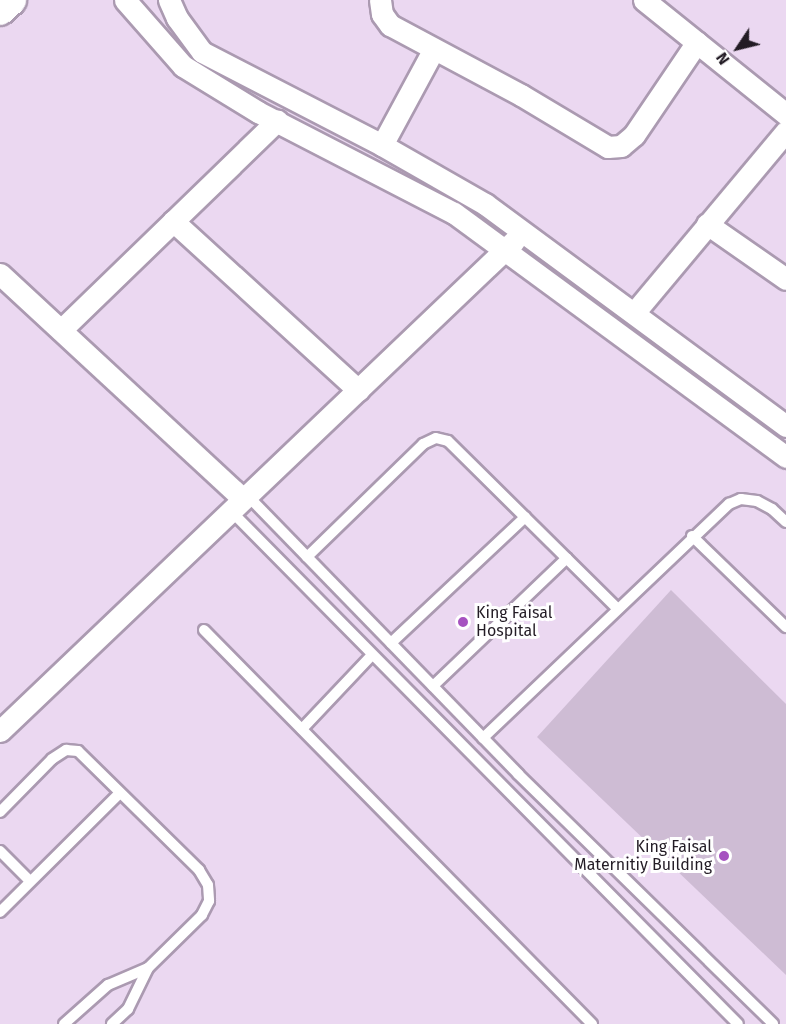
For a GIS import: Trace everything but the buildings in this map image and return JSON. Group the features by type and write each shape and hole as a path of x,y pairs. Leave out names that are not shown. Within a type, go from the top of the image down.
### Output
{"street":[{"path":"0,10 11,0"},
{"path":"125,0 183,66 277,121 454,213 786,457"},
{"path":"380,0 382,14 390,25 521,95 608,147 621,146 634,135 697,42"},
{"path":"644,0 786,114"},
{"path":"178,6 202,52 382,145 457,187 524,231 786,426"},
{"path":"382,145 434,49"},
{"path":"61,330 277,121"},
{"path":"634,313 786,131"},
{"path":"173,221 358,390"},
{"path":"707,224 786,279"},
{"path":"0,731 524,231"},
{"path":"0,274 240,502"}],"lane":[{"path":"307,556 423,444 436,438 448,441 617,608"},
{"path":"483,738 692,536 729,504 741,499 757,501 772,509 786,522"},
{"path":"240,502 307,556 483,738 773,1024"},
{"path":"240,502 372,655 738,1024"},
{"path":"391,643 525,517"},
{"path":"692,536 786,627"},
{"path":"433,686 567,558"},
{"path":"204,630 592,1024"},
{"path":"302,729 372,655"},
{"path":"0,812 52,759 66,750 78,751 119,794 199,870 208,885 209,901 202,915 148,968 128,1009 112,1024"},
{"path":"0,912 119,794"},
{"path":"0,851 30,881"},
{"path":"64,1024 108,985 148,968"}],"place":[{"name":"King Faisal Hospital","path":"463,622"},
{"name":"King Faisal Maternitiy Building","path":"724,856"}]}
